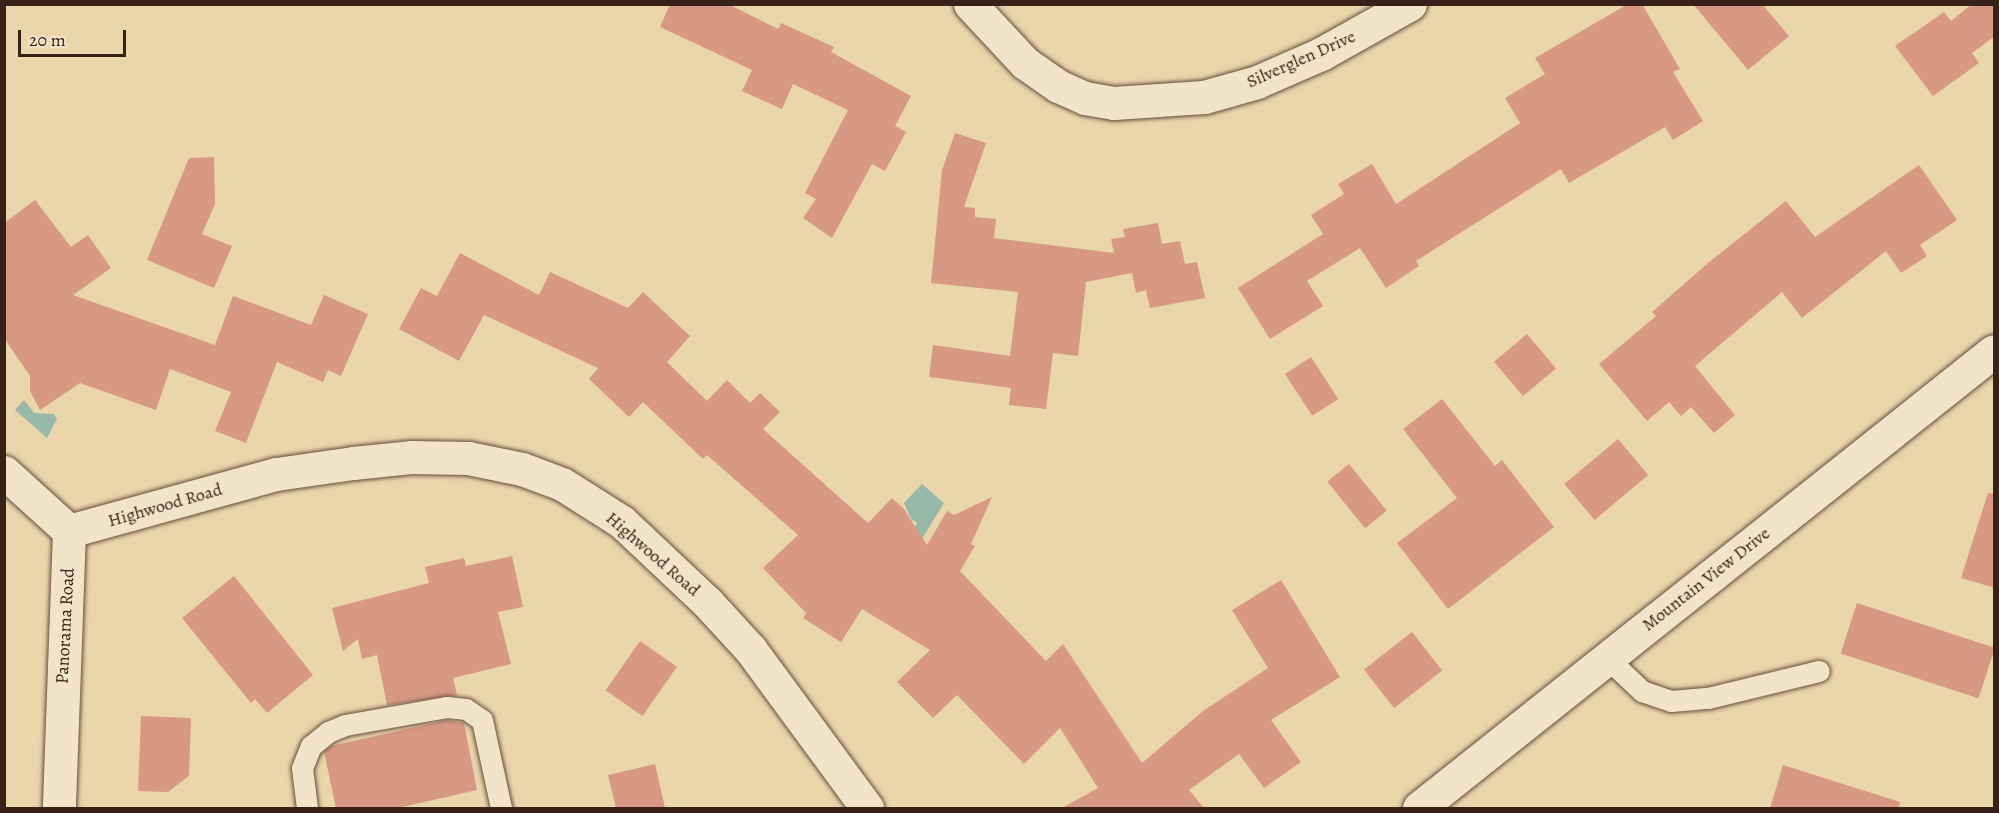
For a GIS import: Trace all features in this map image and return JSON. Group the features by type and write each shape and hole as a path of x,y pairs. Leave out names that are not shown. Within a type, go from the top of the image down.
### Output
{"street":[{"name":"Silverglen Drive","path":"970,4 1025,63 1058,86 1085,98 1114,103 1155,103 1204,97 1257,82 1321,54 1410,4"},
{"name":"Mountain View Drive","path":"1419,808 1606,657 1995,351"},
{"name":"Highwood Road","path":"69,531 276,474 411,457 468,458 522,469 562,484 622,522 707,602 751,650 867,808"},
{"path":"4,472 69,531"},
{"name":"Panorama Road","path":"59,808 69,531"}],"lane":[{"path":"1606,657 1642,691 1671,700 1708,698 1819,671"},
{"path":"307,808 302,768 311,746 328,732 357,723 447,707 466,710 482,720 501,808"}],"shaded area":[{"path":"24,400 34,413 54,414 57,419 47,438 15,410"},
{"path":"922,484 944,503 920,542 911,536 917,523 911,519 904,503"}],"building":[{"path":"670,4 728,4 778,29 781,23 834,47 831,52 911,96 895,126 906,132 885,171 872,164 832,238 803,218 816,199 805,193 848,110 793,84 782,109 742,91 752,70 660,27"},
{"path":"1628,4 1642,4 1680,69 1673,72 1703,121 1673,140 1665,127 1569,183 1561,169 1416,261 1419,266 1386,288 1360,248 1307,281 1323,306 1270,339 1238,288 1323,234 1311,215 1344,194 1338,184 1372,164 1396,204 1520,123 1505,98 1545,74 1535,58"},
{"path":"1693,4 1762,4 1789,36 1748,70"},
{"path":"1972,4 1995,4 1995,36 1972,53 1979,63 1933,96 1895,46 1944,12 1951,21"},
{"path":"955,133 986,143 964,207 975,208 975,217 996,219 994,238 1114,253 1111,239 1125,237 1123,229 1158,223 1162,244 1180,241 1185,264 1197,262 1205,298 1150,308 1146,290 1136,293 1132,273 1086,282 1078,356 1053,353 1046,409 1009,405 1011,388 929,377 933,345 1010,356 1018,292 931,283 942,170"},
{"path":"214,157 215,204 202,234 232,246 214,288 147,260 189,158"},
{"path":"1919,165 1957,220 1920,245 1927,256 1901,273 1886,251 1802,318 1782,292 1695,366 1735,415 1714,433 1691,407 1681,416 1669,402 1647,421 1599,364 1656,316 1652,312 1708,263 1786,201 1815,237"},
{"path":"35,200 71,247 88,235 111,268 73,295 215,345 233,296 311,325 324,295 368,314 341,376 328,370 323,382 277,362 246,443 215,431 231,392 170,369 156,410 80,383 40,410 30,391 30,376 4,338 4,223"},
{"path":"460,253 539,295 550,272 628,308 643,292 690,336 667,362 707,401 727,380 750,403 760,393 780,412 763,429 868,523 892,498 904,509 927,545 947,511 954,515 992,497 971,544 975,546 960,571 1046,661 1063,644 1142,763 1203,711 1268,668 1232,610 1281,580 1340,677 1271,720 1301,762 1264,788 1239,754 1189,790 1204,808 1062,808 1098,788 1060,728 1024,764 957,695 933,718 897,682 930,650 862,609 841,642 803,618 806,613 763,568 798,535 707,455 703,459 643,402 629,417 589,379 598,368 484,315 459,361 399,329 421,288 437,296"},
{"path":"1527,334 1556,368 1523,396 1494,362"},
{"path":"1311,357 1338,399 1312,416 1285,374"},
{"path":"1442,399 1495,466 1502,460 1554,527 1448,609 1397,543 1457,498 1403,429"},
{"path":"1618,439 1648,475 1595,520 1564,484"},
{"path":"1349,464 1387,511 1365,528 1327,482"},
{"path":"1988,493 1995,494 1995,588 1961,578"},
{"path":"512,556 523,607 498,612 511,664 453,678 457,695 387,705 377,655 362,659 358,639 343,651 332,608 429,583 425,567 464,558 466,566"},
{"path":"234,576 313,675 267,713 255,699 251,703 182,618"},
{"path":"1857,603 1994,648 1979,698 1841,653"},
{"path":"1412,632 1442,671 1394,708 1364,670"},
{"path":"640,641 677,667 642,716 606,690"},
{"path":"141,716 191,718 189,776 168,792 138,791"},
{"path":"447,720 464,723 477,790 398,808 336,808 324,752 331,746"},
{"path":"655,764 665,808 616,808 608,775"},
{"path":"1783,765 1900,802 1899,808 1770,808"}]}
